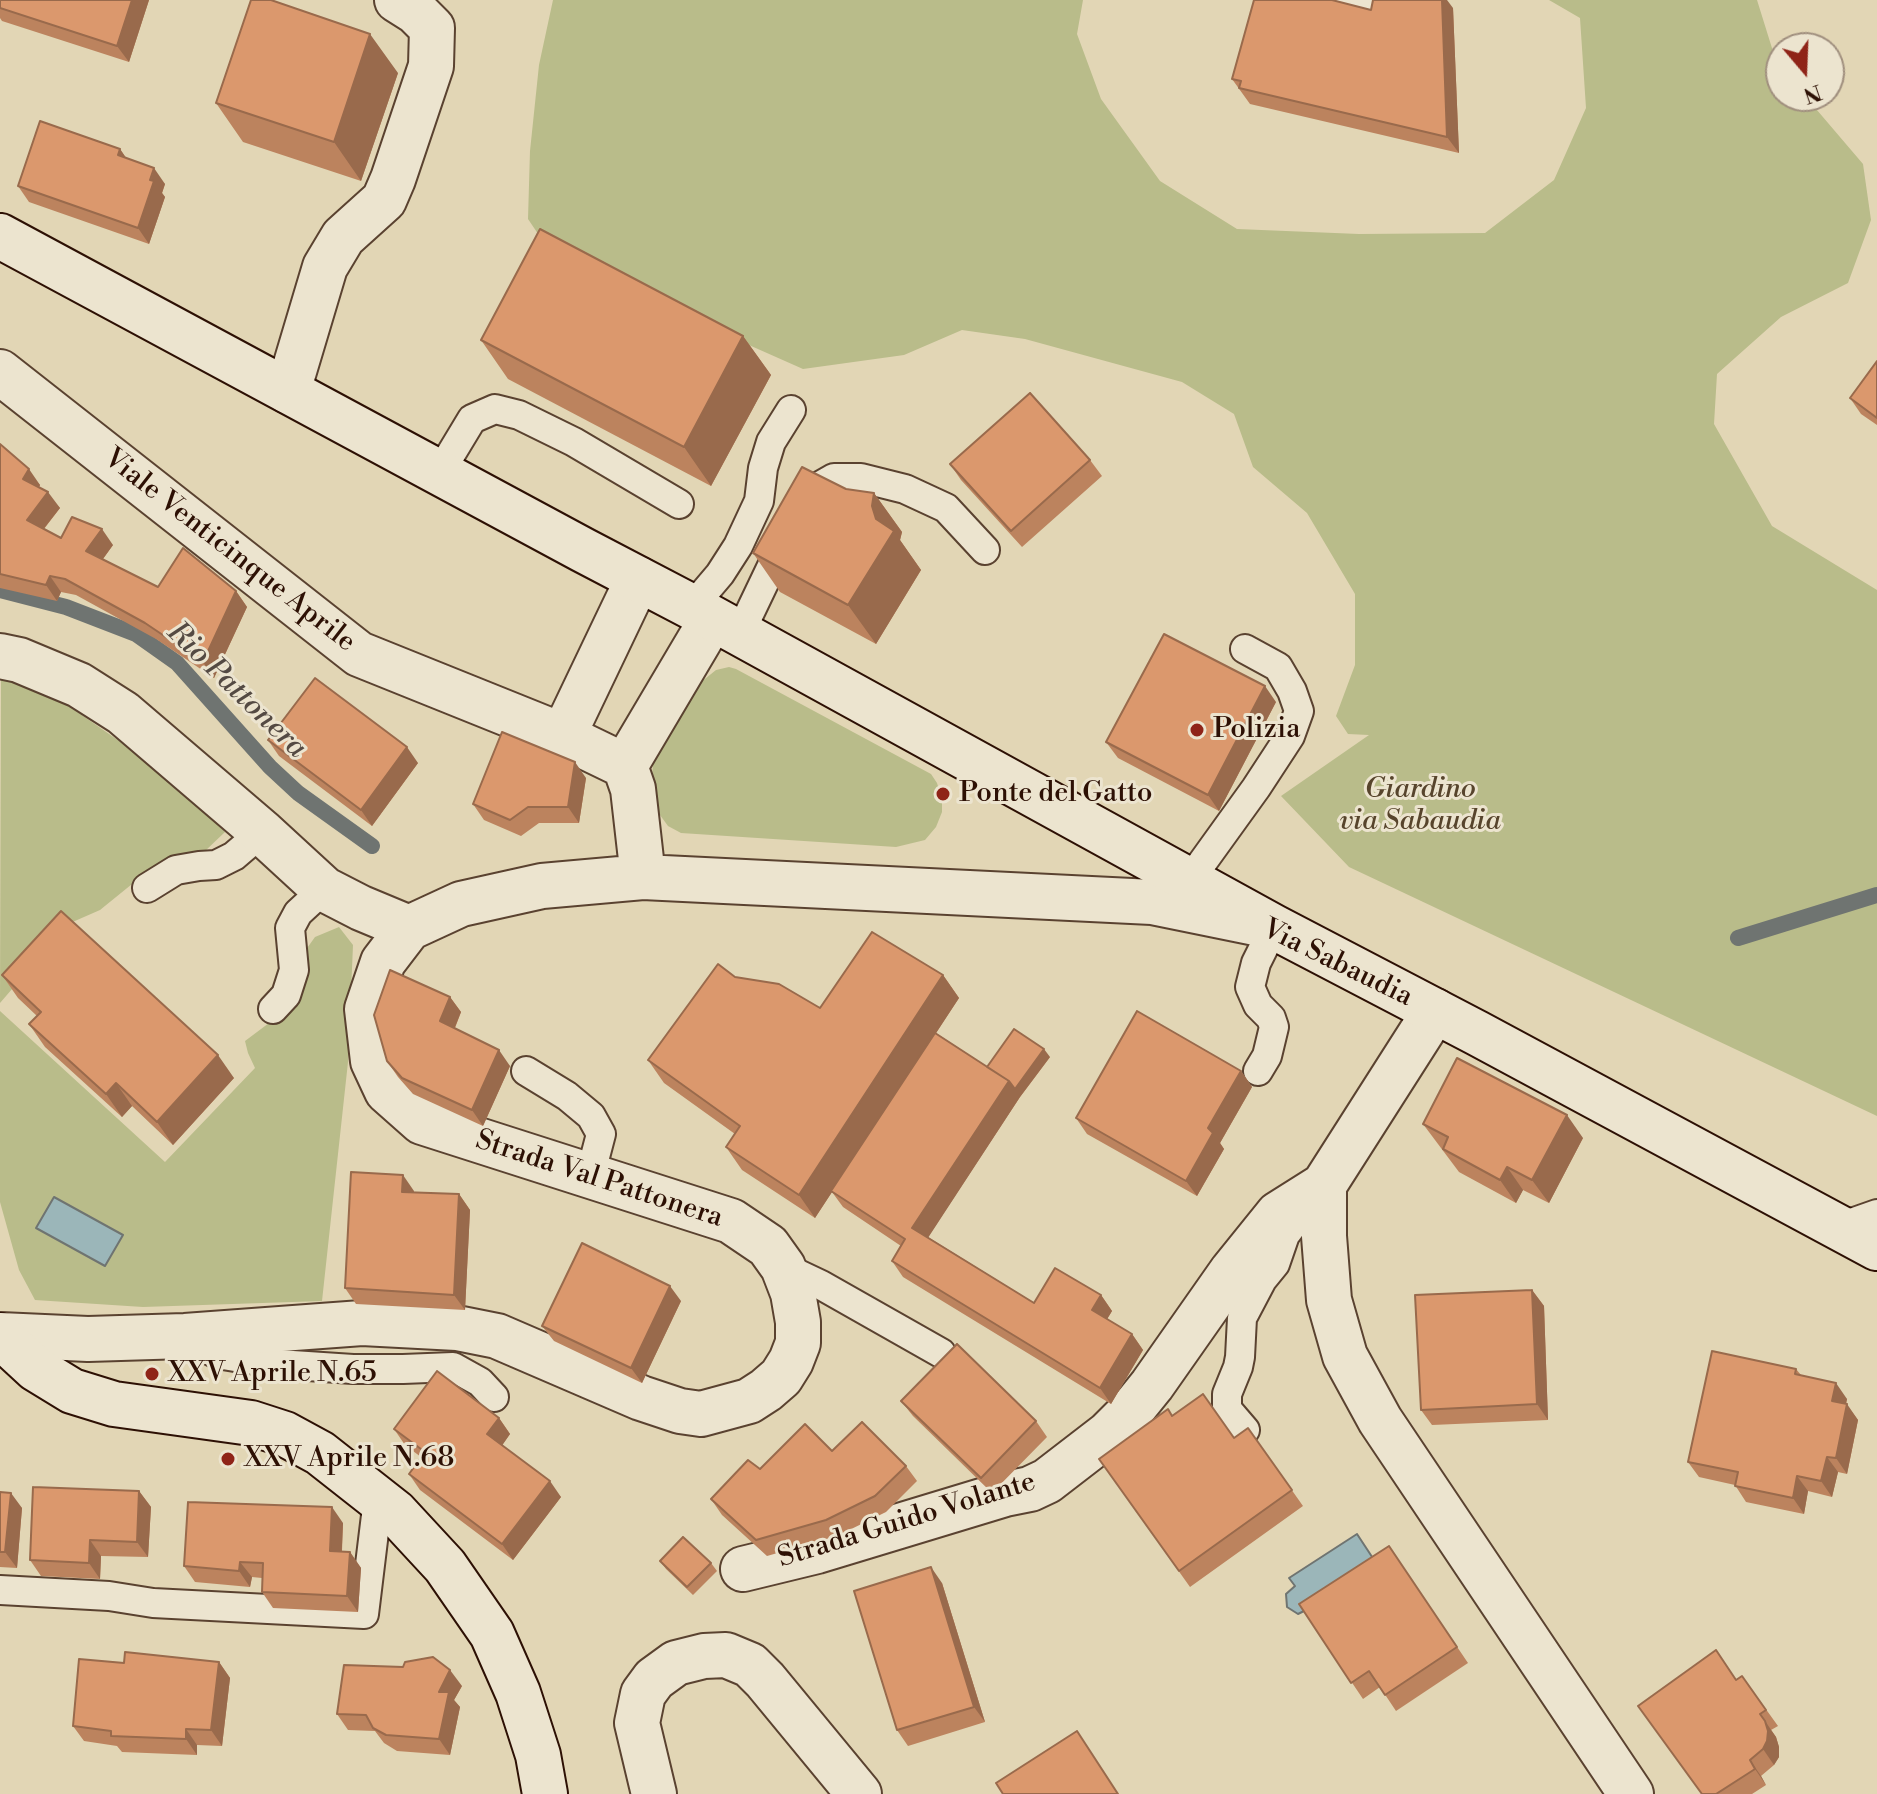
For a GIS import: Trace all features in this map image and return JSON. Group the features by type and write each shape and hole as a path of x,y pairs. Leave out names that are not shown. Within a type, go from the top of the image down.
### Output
{"street":[{"path":"288,391 325,267 343,237 384,200 431,66 432,28 416,12 397,0"},
{"path":"0,236 715,620 1274,927"},
{"name":"Viale Venticinque Aprile","path":"0,372 359,654 563,736 625,766"},
{"path":"563,736 638,579"},
{"path":"643,877 633,789 625,766 715,620"},
{"path":"0,656 19,660 79,685 123,713 324,889 409,928"},
{"name":"Via Sabaudia","path":"643,877 1152,902 1274,927 1865,1230"},
{"name":"Strada Val Pattonera","path":"0,1335 88,1339 185,1336 362,1323 457,1328 497,1336 641,1398 680,1411 701,1414 749,1401 766,1390 781,1377 798,1343 793,1293 783,1267 768,1246 731,1221 422,1122 387,1091 373,1061 367,1009 383,962 409,928 461,904 542,886 643,877"},
{"name":"Strada Guido Volante","path":"743,1569 817,1551 1030,1489 1047,1481 1108,1434 1131,1411 1232,1271 1278,1214 1324,1185 1435,1011"},
{"path":"1324,1185 1329,1300 1345,1356 1380,1420 1631,1794"},
{"path":"0,1335 36,1369 72,1391 114,1404 251,1423 285,1434 320,1453 395,1512 445,1566 492,1634 518,1693 538,1755 545,1794"},
{"path":"654,1794 637,1723 643,1694 654,1679 676,1663 704,1656 726,1655 750,1665 765,1680 859,1794"}],"lane":[{"path":"440,472 472,419 495,409 519,415 560,435 679,504"},
{"path":"715,620 720,574 738,546 759,501 763,468 771,442 791,410"},
{"path":"715,620 783,543 813,490 834,478 861,478 891,485 946,508 985,550"},
{"path":"1189,881 1290,736 1299,711 1278,667 1245,649"},
{"path":"147,888 176,870 216,865 234,856 262,832"},
{"path":"273,1009 286,995 294,970 290,928 298,913 324,889"},
{"path":"1258,1071 1267,1056 1274,1027 1271,1018 1258,1005 1250,987 1256,963 1274,927"},
{"path":"526,1071 567,1096 591,1116 601,1134 590,1176"},
{"path":"1245,1430 1227,1409 1227,1394 1240,1357 1242,1318 1262,1280 1275,1264 1285,1235 1324,1185"},
{"path":"783,1267 941,1353"},
{"path":"185,1336 217,1354 277,1364 353,1369 453,1367 480,1382 494,1397"},
{"path":"0,1590 109,1596 153,1603 364,1614 378,1499"}],"green space":[{"name":"Giardino via Sabaudia","path":"553,0 1083,0 1077,34 1101,99 1160,181 1237,229 1359,234 1485,233 1554,180 1586,108 1580,18 1549,0 1757,0 1767,32 1765,112 1819,112 1863,164 1871,220 1848,283 1781,317 1717,374 1714,424 1772,526 1877,590 1877,1116 1349,867 1281,796 1369,735 1348,734 1336,716 1355,665 1355,594 1307,513 1253,467 1234,414 1182,382 1025,339 962,330 904,355 803,369 555,259 528,219 530,151 539,65"},
{"path":"729,667 931,774 942,800 942,812 936,827 925,840 896,847 681,833 668,826 660,815 655,799 652,776 654,750 685,695 716,670"},
{"path":"1,678 66,704 155,766 225,832 204,852 137,880 100,910 68,924 0,1003"},
{"path":"339,927 353,945 348,1062 322,1301 143,1307 35,1300 19,1270 0,1202 0,1011 165,1162 255,1068 245,1041 273,1020 305,951 315,937"}],"water":[{"path":"54,1197 123,1235 105,1266 36,1228"},
{"path":"1357,1534 1382,1572 1298,1614 1287,1607 1286,1594 1295,1586 1289,1578"}],"building":[{"path":"0,0 132,0 117,46 0,8"},
{"path":"251,0 271,0 370,34 334,142 216,103"},
{"path":"1254,0 1332,0 1371,10 1373,0 1442,0 1447,137 1239,88 1241,81 1232,79"},
{"path":"40,121 120,149 118,155 154,168 150,180 154,181 138,228 18,186"},
{"path":"540,229 743,336 684,447 481,340"},
{"path":"1877,361 1877,418 1850,398"},
{"path":"1030,393 1090,460 1011,531 950,464"},
{"path":"0,444 29,469 23,479 48,492 27,520 61,538 72,517 102,529 86,551 158,587 183,548 236,591 203,662 145,623 65,579 50,576 46,585 0,574"},
{"path":"802,467 846,489 874,493 872,506 876,519 894,531 848,605 753,553"},
{"name":"Polizia","path":"1164,634 1265,686 1208,795 1106,742"},
{"path":"315,678 407,747 361,810 268,740"},
{"path":"502,732 575,762 568,807 528,807 510,820 473,804"},
{"path":"61,911 218,1055 157,1122 116,1083 106,1094 29,1024 41,1012 2,975"},
{"path":"872,932 943,975 799,1195 726,1147 740,1126 648,1060 718,964 735,977 779,984 820,1008"},
{"path":"390,970 450,997 440,1021 499,1050 472,1110 402,1078 387,1061 374,1015"},
{"path":"1137,1011 1241,1071 1208,1128 1213,1133 1186,1181 1076,1118"},
{"path":"1014,1029 1044,1049 1015,1089 1009,1081 987,1067"},
{"path":"935,1033 1009,1081 912,1228 1034,1303 1055,1268 1101,1295 1092,1310 1132,1334 1100,1388 892,1261 905,1239 831,1191"},
{"path":"1457,1058 1567,1115 1532,1180 1507,1167 1500,1180 1443,1149 1448,1137 1423,1124"},
{"path":"351,1172 403,1175 402,1192 459,1194 454,1295 345,1288"},
{"path":"582,1243 670,1286 631,1368 542,1326"},
{"path":"1532,1290 1537,1404 1421,1410 1415,1295"},
{"path":"957,1344 1036,1421 981,1478 901,1401"},
{"path":"1712,1351 1796,1369 1795,1374 1836,1383 1832,1401 1847,1404 1836,1458 1827,1457 1821,1481 1797,1476 1793,1498 1735,1486 1738,1472 1688,1462"},
{"path":"437,1371 499,1418 487,1434 550,1481 502,1544 409,1474 425,1452 394,1429"},
{"path":"1203,1394 1234,1438 1248,1428 1292,1490 1179,1571 1099,1459 1168,1409 1172,1416"},
{"path":"862,1422 906,1466 875,1496 826,1520 756,1540 711,1499 748,1460 760,1469 805,1424 832,1451"},
{"path":"33,1487 139,1491 137,1542 90,1540 89,1563 30,1560"},
{"path":"0,1492 11,1493 5,1552 0,1552"},
{"path":"188,1502 332,1507 330,1551 350,1552 347,1596 262,1592 263,1563 240,1562 239,1571 184,1566"},
{"path":"683,1537 711,1563 687,1587 660,1561"},
{"path":"1389,1546 1457,1647 1385,1695 1369,1671 1351,1683 1299,1604"},
{"path":"931,1567 974,1707 897,1730 854,1591"},
{"path":"1716,1650 1736,1680 1742,1676 1766,1710 1760,1714 1768,1731 1763,1749 1750,1760 1755,1769 1716,1794 1702,1794 1638,1706"},
{"path":"125,1652 219,1662 211,1730 186,1729 186,1739 111,1736 111,1731 73,1726 79,1659 124,1663"},
{"path":"433,1657 450,1670 439,1692 449,1692 439,1739 386,1735 373,1728 366,1715 337,1714 344,1665 403,1667 405,1662"},
{"path":"1077,1731 1118,1794 1003,1794 996,1783"}],"waterway":[{"name":"Rio Pattonera","path":"0,590 66,607 136,634 177,663 270,767 298,793 372,846"},
{"name":"Rio Pattonera","path":"1738,938 1877,895"}],"place":[{"name":"Polizia","path":"1197,730"},
{"name":"Ponte del Gatto","path":"943,794"},
{"name":"XXV Aprile N.65","path":"152,1374"},
{"name":"XXV Aprile N.68","path":"228,1459"}]}
